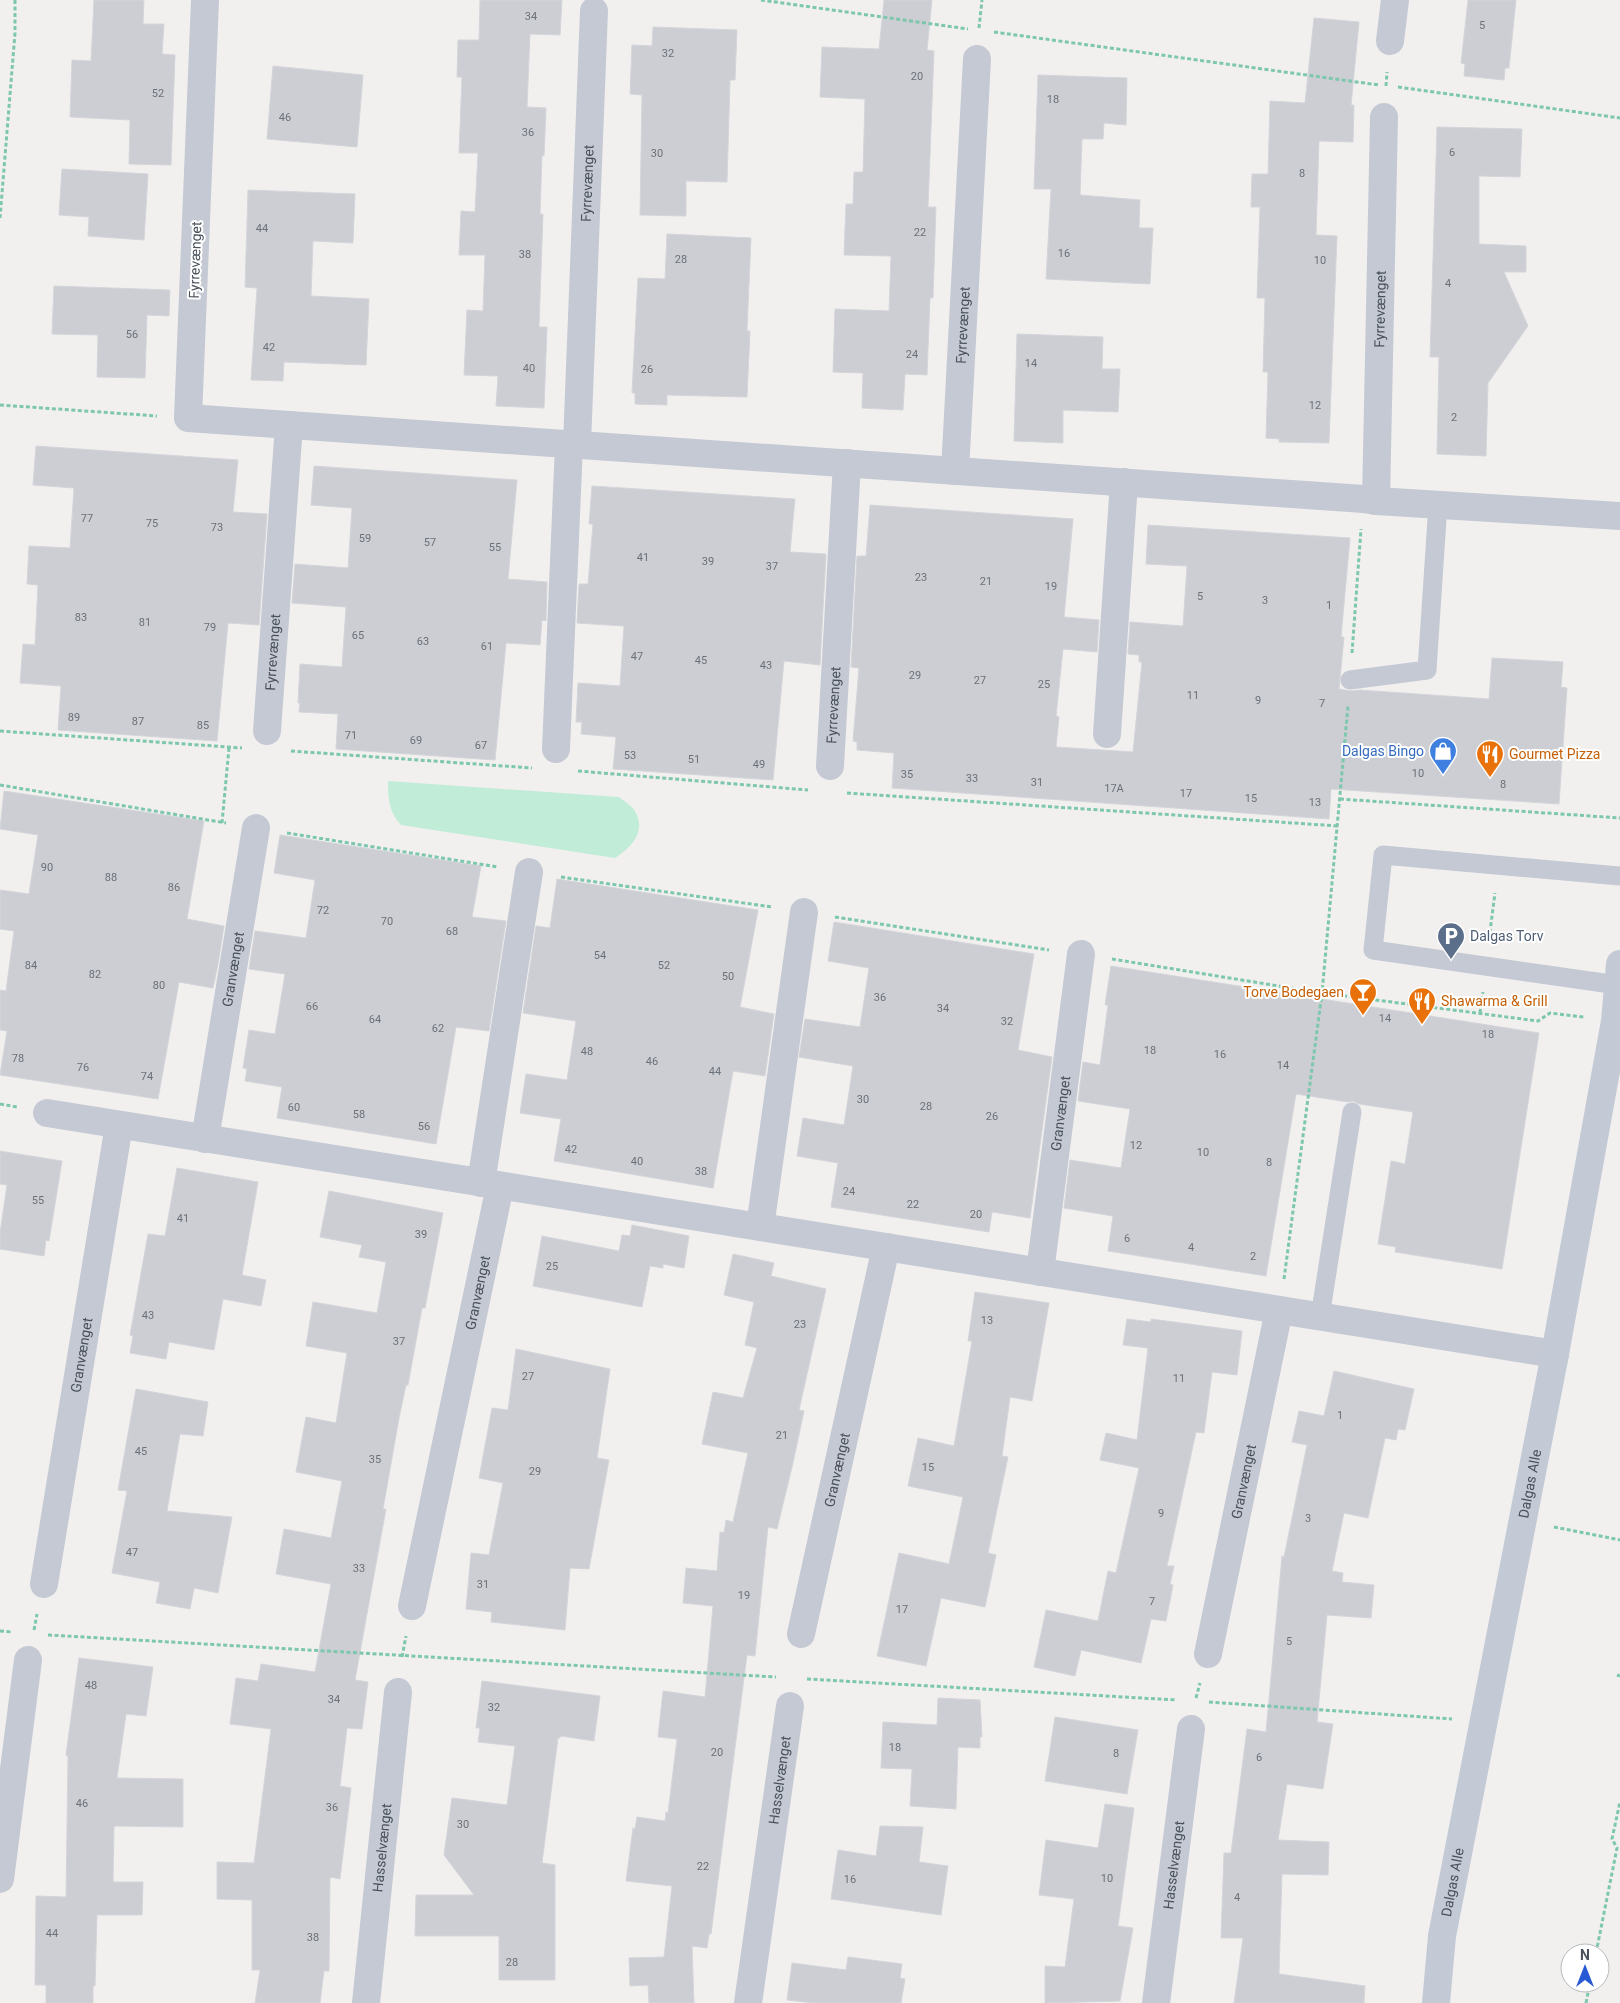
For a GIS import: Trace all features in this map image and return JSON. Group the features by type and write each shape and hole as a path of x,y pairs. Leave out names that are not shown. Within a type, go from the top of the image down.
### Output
{"street":[{"name":"Fyrrevænget","path":"188,418 205,0"},
{"path":"1390,42 1395,0"},
{"name":"Fyrrevænget","path":"556,749 594,11"},
{"name":"Fyrrevænget","path":"955,471 977,59"},
{"name":"Fyrrevænget","path":"1370,500 1384,116"},
{"path":"188,418 1620,516"},
{"name":"Fyrrevænget","path":"266,744 289,425"},
{"name":"Fyrrevænget","path":"830,766 847,463"},
{"path":"1107,734 1124,482"},
{"name":"Granvænget","path":"205,1139 256,828"},
{"name":"Granvænget","path":"412,1606 491,1184 529,872"},
{"path":"760,1227 804,912"},
{"name":"Granvænget","path":"1040,1272 1081,954"},
{"name":"Dalgas Alle","path":"1436,2003 1442,1936 1555,1354 1615,1021 1619,975"},
{"path":"47,1113 1555,1354"},
{"name":"Granvænget","path":"44,1584 119,1125"},
{"name":"Granvænget","path":"801,1634 886,1247"},
{"name":"Granvænget","path":"1208,1654 1279,1310"},
{"path":"0,1879 30,1647"},
{"name":"Hasselvænget","path":"366,2003 398,1692"},
{"name":"Hasselvænget","path":"748,2003 790,1706"},
{"name":"Hasselvænget","path":"1156,2003 1191,1729"}],"lane":[{"path":"1350,680 1427,670 1438,504"},
{"path":"1619,975 1545,975 1373,950 1383,855 1620,876"},
{"path":"1320,1317 1352,1112"}],"path":[{"path":"0,218 15,34 15,0"},
{"path":"761,0 968,29"},
{"path":"978,30 1620,118"},
{"path":"1384,116 1390,42"},
{"path":"0,405 188,418"},
{"path":"1279,1310 1322,993 1350,680 1370,500"},
{"path":"0,732 229,748 266,744 536,768"},
{"path":"222,823 229,748"},
{"path":"575,771 809,790"},
{"path":"0,785 529,872 1081,954 1322,993 1538,1021 1550,1014 1615,1021"},
{"path":"838,793 1338,826"},
{"path":"1340,798 1620,818"},
{"path":"1523,1521 1620,1540"},
{"path":"30,1647 44,1584"},
{"path":"398,1692 402,1655 412,1606"},
{"path":"0,1632 30,1647 402,1655 1195,1701 1484,1721"},
{"path":"1191,1729 1195,1701 1208,1654"},
{"path":"790,1706 792,1678"},
{"path":"1598,1943 1617,1848 1612,1839 1620,1802"}],"green space":[{"path":"388,781 619,797 635,811 639,825 638,832 632,844 615,858 401,825 390,805"}],"building":[{"path":"94,0 144,0 143,24 164,24 162,54 175,55 171,165 129,164 130,120 70,117 72,60 91,61"},
{"path":"480,0 562,0 560,35 530,34 527,107 546,108 540,214 543,214 539,327 547,327 544,408 496,406 498,376 464,375 467,310 483,311 485,255 459,255 461,211 475,212 478,153 459,153 462,77 457,77 458,40 479,40"},
{"path":"884,0 932,0 927,50 934,51 928,207 936,207 933,298 930,298 927,375 905,374 903,410 862,408 863,373 833,372 835,309 889,311 891,256 844,255 846,204 853,204 854,172 863,172 865,99 820,97 822,47 879,49"},
{"path":"1468,0 1516,0 1509,68 1505,68 1504,80 1464,76 1465,64 1461,63"},
{"path":"1314,18 1359,22 1351,105 1354,105 1353,142 1319,141 1316,235 1337,236 1329,443 1279,442 1279,439 1266,438 1268,372 1263,372 1265,298 1257,298 1260,207 1251,207 1252,174 1268,174 1270,101 1305,103"},
{"path":"653,27 737,30 735,80 730,80 727,182 686,181 686,216 640,215 642,95 630,94 632,45 652,46"},
{"path":"273,66 363,75 357,147 267,139"},
{"path":"1038,75 1127,78 1126,125 1104,123 1103,139 1082,139 1080,195 1140,200 1139,228 1153,228 1150,284 1046,279 1051,189 1034,189"},
{"path":"1437,127 1522,129 1520,177 1479,176 1479,244 1526,246 1526,272 1504,272 1528,326 1488,383 1486,456 1437,454 1439,357 1430,357"},
{"path":"62,169 148,174 144,240 88,236 89,217 59,215"},
{"path":"248,190 355,194 353,243 313,241 311,296 369,299 366,365 284,362 283,381 251,380 257,288 245,287"},
{"path":"667,234 751,238 747,331 750,331 747,397 667,395 667,405 635,404 635,393 632,393 638,278 665,279"},
{"path":"54,286 170,290 169,316 147,315 145,378 97,377 98,335 52,334"},
{"path":"1017,334 1103,337 1102,369 1120,369 1118,412 1063,410 1063,443 1014,441"},
{"path":"36,446 238,460 233,512 267,514 259,625 228,623 217,741 58,730 61,686 20,683 23,644 35,645 38,585 27,584 29,546 70,548 74,488 33,485"},
{"path":"314,466 517,480 508,579 547,582 546,621 542,620 540,645 506,643 495,760 336,749 338,714 299,712 300,664 342,667 346,607 292,603 295,564 348,568 352,508 311,505"},
{"path":"592,486 795,499 790,552 826,554 820,665 784,661 773,780 613,769 616,737 581,734 582,722 576,722 578,683 620,686 624,626 577,623 579,584 588,584 593,524 589,524"},
{"path":"870,505 1073,519 1064,617 1099,620 1097,652 1063,649 1056,716 1059,717 1056,747 1133,752 1142,662 1139,662 1139,655 1128,654 1130,622 1183,626 1187,566 1146,564 1148,525 1350,538 1341,637 1344,637 1339,689 1489,699 1492,658 1563,662 1561,687 1567,688 1559,804 1331,789 1329,819 892,788 894,753 857,750 857,742 853,741 859,668 851,667 857,556 866,556"},
{"path":"4,791 204,821 187,919 224,926 218,964 213,988 179,982 158,1099 0,1075 7,1031 0,1030 0,990 6,991 14,931 0,929 0,890 29,894 38,835 0,829"},
{"path":"280,835 481,866 472,917 506,921 489,1031 456,1027 436,1144 277,1118 282,1087 245,1081 247,1069 243,1068 249,1030 275,1034 285,974 249,969 255,931 306,938 315,880 274,873"},
{"path":"557,879 758,910 740,1007 774,1014 765,1076 733,1071 713,1188 554,1161 561,1119 520,1113 526,1074 567,1080 576,1021 523,1013 536,926 550,928"},
{"path":"834,922 1034,954 1018,1050 1052,1057 1030,1218 992,1212 989,1232 831,1207 838,1163 797,1156 803,1118 844,1125 853,1066 799,1057 805,1019 860,1027 869,968 828,961"},
{"path":"1111,966 1539,1033 1502,1269 1395,1252 1396,1247 1378,1244 1391,1161 1405,1164 1413,1112 1359,1104 1353,1101 1348,1102 1296,1094 1266,1276 1108,1251 1113,1216 1064,1208 1070,1160 1121,1168 1130,1109 1078,1101 1083,1062 1100,1065 1108,1005 1105,1005"},
{"path":"0,1151 62,1161 49,1241 46,1240 44,1256 0,1249 0,1233 7,1185 0,1184"},
{"path":"177,1168 258,1182 242,1275 266,1280 261,1306 223,1299 214,1350 169,1342 166,1359 130,1353 133,1336 130,1335 148,1234 165,1236"},
{"path":"329,1191 443,1213 425,1308 422,1308 408,1385 406,1385 399,1418 383,1509 386,1509 355,1680 368,1682 362,1729 347,1728 340,1786 351,1788 340,1879 330,1877 329,1971 324,1971 320,2003 255,2003 260,1970 252,1970 252,1900 217,1899 217,1862 254,1863 271,1729 230,1724 236,1678 258,1681 261,1664 315,1672 331,1584 276,1574 284,1529 331,1538 342,1481 296,1472 306,1417 336,1423 347,1353 306,1346 313,1302 377,1313 386,1262 359,1257 362,1245 320,1237"},
{"path":"632,1225 689,1236 684,1268 663,1264 663,1268 650,1266 642,1307 533,1286 542,1236 619,1251 622,1235 630,1236"},
{"path":"733,1254 774,1263 771,1276 826,1289 799,1410 804,1411 777,1529 768,1527 755,1656 747,1655 711,1934 709,1934 707,1948 692,1946 694,2003 649,2003 648,1985 630,1986 629,1958 664,1957 672,1886 626,1881 633,1828 635,1829 637,1817 665,1821 666,1812 668,1813 677,1739 658,1737 663,1691 705,1697 713,1606 683,1603 686,1568 717,1571 720,1532 724,1533 726,1520 733,1522 748,1453 702,1444 713,1392 743,1398 757,1348 745,1345 754,1302 724,1295"},
{"path":"975,1292 1049,1303 1032,1401 1010,1397 1002,1456 1008,1457 988,1553 996,1555 985,1607 941,1598 926,1666 877,1656 899,1553 949,1564 963,1497 908,1486 918,1438 954,1446 972,1341 968,1341"},
{"path":"1127,1319 1151,1322 1151,1319 1242,1331 1237,1375 1212,1372 1204,1433 1196,1432 1167,1566 1174,1566 1170,1584 1173,1585 1166,1621 1151,1619 1141,1663 1081,1650 1075,1676 1034,1667 1046,1610 1098,1621 1108,1571 1116,1573 1139,1468 1100,1460 1106,1433 1137,1440 1148,1348 1123,1345"},
{"path":"516,1349 610,1369 597,1458 609,1460 589,1569 570,1568 565,1630 491,1622 492,1612 466,1609 471,1553 489,1555 503,1483 479,1478 492,1408 508,1410"},
{"path":"1334,1371 1414,1389 1405,1430 1398,1429 1396,1440 1385,1438 1368,1518 1344,1513 1332,1571 1343,1573 1342,1582 1374,1585 1371,1618 1327,1615 1317,1722 1333,1724 1323,1789 1287,1784 1278,1840 1329,1842 1328,1875 1282,1874 1279,1974 1365,1986 1364,2003 1234,2003 1243,1938 1221,1938 1224,1853 1231,1853 1247,1729 1266,1732 1282,1556 1284,1557 1307,1445 1292,1442 1299,1411 1324,1416"},
{"path":"136,1389 208,1402 203,1436 180,1434 167,1511 232,1517 218,1593 194,1588 190,1609 156,1603 160,1582 112,1573 127,1491 118,1490"},
{"path":"79,1658 153,1667 146,1716 126,1714 117,1778 183,1779 183,1827 114,1826 113,1882 143,1882 142,1915 97,1915 93,2003 46,2003 46,1985 35,1985 36,1896 66,1897 68,1756 66,1755"},
{"path":"482,1681 600,1696 594,1741 561,1736 558,1738 542,1863 555,1865 555,1980 499,1980 499,1936 415,1936 416,1895 474,1895 444,1855 452,1798 507,1805 515,1746 478,1742 480,1728 476,1728"},
{"path":"938,1698 980,1700 982,1737 980,1737 980,1748 958,1747 956,1809 910,1806 912,1769 881,1768 883,1722 937,1725"},
{"path":"1055,1717 1138,1730 1127,1794 1045,1781"},
{"path":"1105,1804 1134,1808 1118,1926 1133,1928 1120,2001 1045,2003 1045,1966 1065,1967 1074,1899 1039,1895 1046,1840 1098,1848"},
{"path":"880,1826 923,1827 919,1862 948,1866 941,1915 831,1899 838,1850 876,1856"},
{"path":"848,1957 902,1964 900,1978 905,1979 901,2003 814,2003 787,2000 792,1963 846,1970"}],"place":[{"name":"Dalgas Bingo","path":"1443,775"},
{"name":"Gourmet Pizza","path":"1490,778"},
{"name":"Dalgas Torv","path":"1451,960"},
{"name":"Torve Bodegaen","path":"1363,1016"},
{"name":"Shawarma & Grill","path":"1422,1025"}]}
